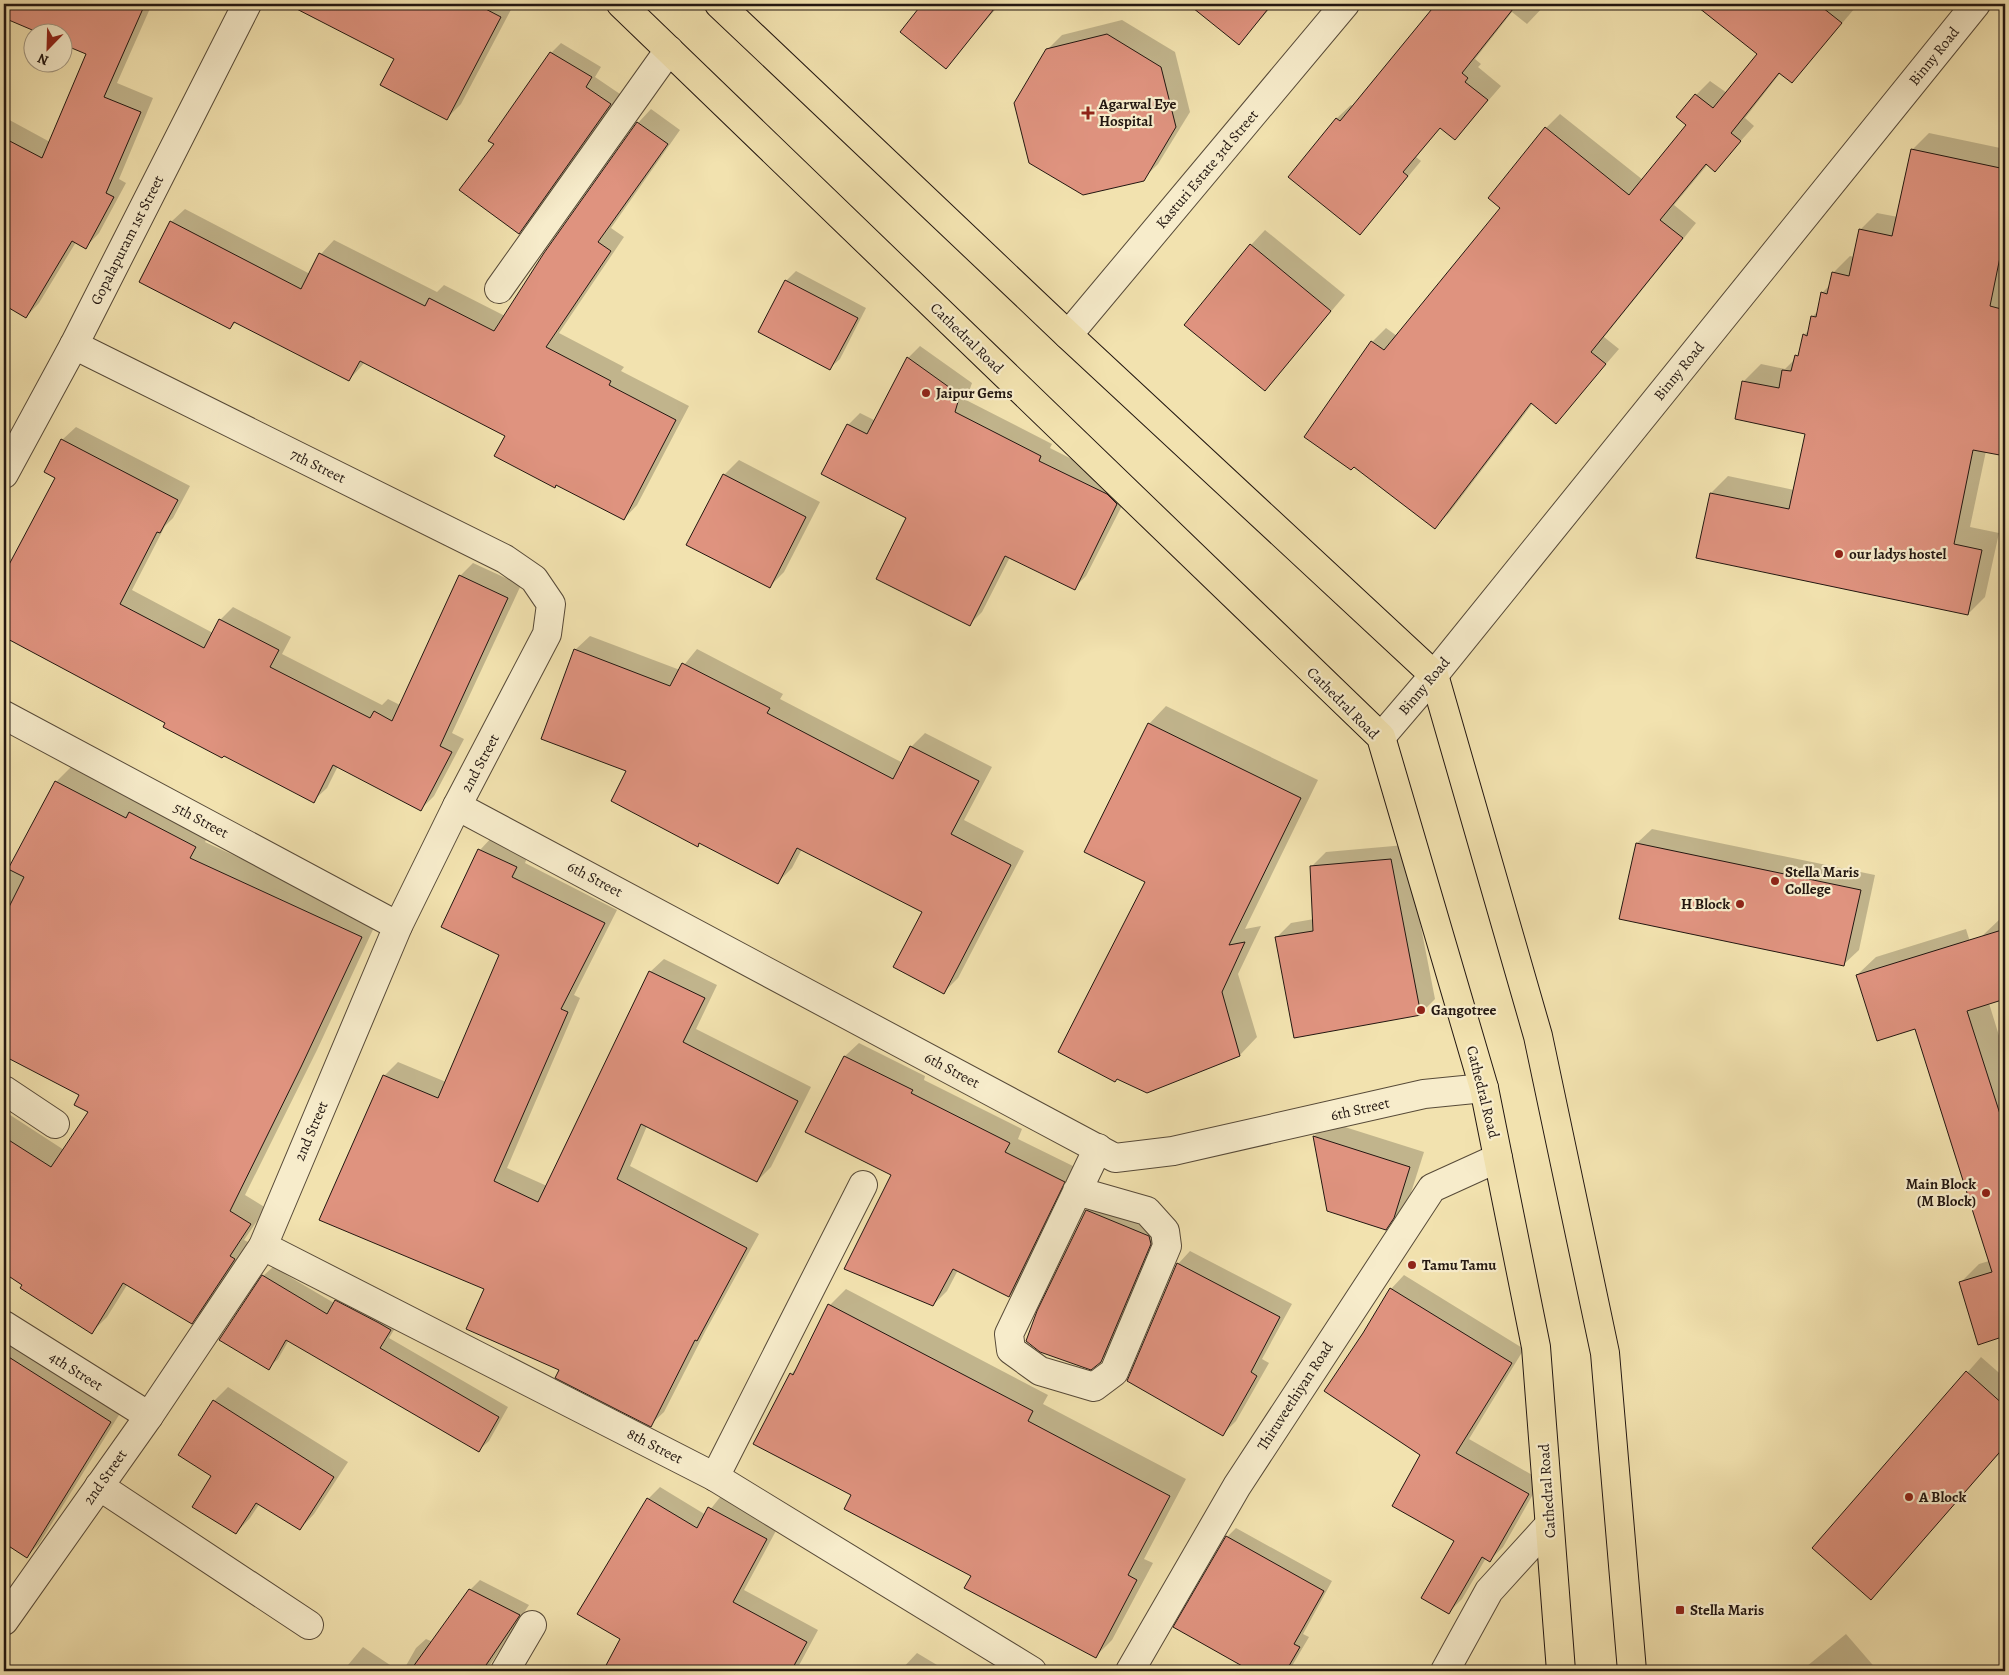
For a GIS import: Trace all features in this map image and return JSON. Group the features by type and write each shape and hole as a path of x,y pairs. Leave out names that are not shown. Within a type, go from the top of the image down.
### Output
{"main road":[{"name":"Cathedral Road","path":"623,4 1381,737 1484,1088 1536,1346 1562,1671"},
{"path":"719,4 1068,335 1434,675 1538,1036 1605,1353 1632,1671"}],"street":[{"name":"Gopalapuram 1st Street","path":"4,474 74,345 247,4"},
{"name":"Kasturi Estate 3rd Street","path":"1068,335 1345,4"},
{"name":"Binny Road","path":"1381,737 1434,675 1976,4"},
{"path":"498,289 669,50"},
{"name":"7th Street","path":"74,345 505,559 534,579 551,604"},
{"name":"2nd Street","path":"4,1621 149,1416 263,1246 398,926 457,806 547,634 551,604"},
{"name":"5th Street","path":"4,715 398,926"},
{"name":"6th Street","path":"457,806 1116,1158 1173,1151 1424,1094 1484,1088"},
{"path":"4,1090 55,1124"},
{"path":"1078,1191 1147,1211 1165,1231 1167,1246 1114,1372 1094,1387 1040,1371 1011,1350 1009,1334 1098,1148"},
{"name":"Thiruveethiyan Road","path":"1130,1671 1237,1486 1432,1188 1498,1158"},
{"path":"715,1477 863,1185"},
{"name":"8th Street","path":"263,1246 715,1477 1032,1671"},
{"name":"4th Street","path":"4,1325 149,1416"},
{"path":"99,1486 309,1625"},
{"path":"1445,1671 1489,1591 1549,1525"},
{"path":"505,1671 532,1625"}],"building":[{"path":"4,4 145,4 104,97 141,112 106,193 114,197 86,249 72,241 26,318 4,305 4,138 42,158 86,54 72,48 72,22 22,22 22,26 4,18"},
{"path":"287,4 476,4 501,17 447,120 380,85 394,59"},
{"path":"922,4 998,4 946,69 900,32"},
{"path":"1188,4 1272,4 1239,45"},
{"path":"1436,4 1517,4 1462,73 1468,78 1465,82 1488,100 1455,140 1440,128 1403,172 1408,176 1360,235 1288,177 1336,118 1340,121"},
{"path":"1694,4 1818,4 1842,23 1792,83 1779,73 1731,133 1741,141 1715,172 1706,164 1660,220 1683,238 1591,352 1606,364 1556,424 1531,403 1435,529 1354,467 1351,470 1304,437 1371,341 1384,350 1500,208 1488,198 1545,127 1629,195 1686,125 1676,117 1695,94 1713,108 1757,54"},
{"path":"1107,34 1161,67 1176,127 1144,181 1083,195 1029,163 1014,103 1046,49"},
{"path":"550,52 592,77 586,87 611,104 519,234 459,190 494,144 488,141"},
{"path":"637,122 668,144 598,242 611,251 546,347 611,381 609,385 676,420 624,520 556,485 555,488 494,456 505,436 360,361 349,381 234,322 230,329 139,282 170,221 301,289 319,253 425,306 429,298 494,331 544,253"},
{"path":"1911,149 2005,169 2005,233 1990,306 2005,310 2005,456 1973,450 1954,544 1982,550 1968,615 1696,558 1710,493 1789,509 1805,434 1735,419 1742,381 1779,388 1782,370 1791,371 1795,355 1798,356 1803,334 1807,336 1811,316 1816,317 1821,292 1827,294 1832,272 1849,276 1859,229 1892,236"},
{"path":"1250,244 1331,311 1265,391 1184,325"},
{"path":"785,280 858,318 830,370 758,332"},
{"path":"907,357 960,395 955,412 1041,456 1039,461 1107,494 1117,504 1075,590 1005,556 970,626 876,579 906,518 821,474 847,424 867,434"},
{"path":"61,439 178,500 160,533 157,532 120,604 204,648 219,619 279,650 270,667 370,718 374,711 392,721 459,575 508,598 440,746 452,752 421,811 333,765 314,803 224,756 222,758 163,727 165,723 4,637 4,574 55,478 44,472"},
{"path":"723,474 806,517 770,588 686,545"},
{"path":"574,649 670,686 682,663 770,708 767,713 893,779 910,746 979,781 951,834 1011,865 944,994 893,967 922,912 797,848 778,884 699,843 698,847 611,801 626,771 541,739"},
{"path":"1148,723 1301,798 1229,945 1245,942 1222,992 1240,1056 1147,1093 1117,1079 1115,1082 1058,1052 1145,882 1084,852"},
{"path":"55,781 126,818 129,812 196,847 190,858 362,937 230,1211 251,1224 230,1256 235,1259 192,1324 123,1283 92,1334 20,1288 22,1285 4,1273 4,1137 51,1167 88,1112 74,1105 79,1095 4,1056 4,917 24,877 8,869"},
{"name":"H Block","path":"1636,843 1861,890 1844,966 1619,919"},
{"path":"478,849 517,867 512,877 605,923 561,1009 568,1012 494,1181 538,1202 649,971 705,998 683,1042 798,1101 757,1182 641,1124 617,1179 747,1248 697,1341 695,1340 651,1427 555,1378 559,1370 466,1329 484,1289 319,1220 383,1075 438,1098 499,955 441,927"},
{"path":"1391,859 1421,1015 1294,1038 1275,937 1313,931 1310,866"},
{"name":"Main Block (M Block)","path":"2005,929 2005,999 1967,1011 2000,1114 2005,1112 2005,1336 1978,1345 1959,1282 1992,1272 1915,1029 1877,1041 1856,975"},
{"path":"844,1056 913,1090 911,1093 1010,1143 1005,1152 1065,1182 1009,1297 953,1269 933,1306 844,1269 891,1175 805,1132"},
{"path":"1313,1136 1410,1167 1394,1218 1386,1230 1327,1211"},
{"path":"1086,1210 1149,1236 1151,1244 1101,1362 1091,1370 1040,1352 1026,1341 1037,1311"},
{"path":"1177,1263 1280,1317 1251,1372 1257,1376 1223,1436 1127,1381"},
{"path":"262,1275 327,1314 335,1300 391,1330 380,1348 499,1417 479,1452 286,1340 269,1370 219,1340"},
{"path":"1390,1288 1512,1363 1456,1453 1529,1494 1490,1562 1482,1557 1449,1614 1421,1598 1454,1541 1392,1506 1420,1455 1324,1391 1363,1333"},
{"path":"828,1304 1033,1411 1028,1421 1170,1496 1128,1575 1137,1580 1096,1658 964,1588 971,1576 844,1509 851,1495 753,1444 790,1373 793,1375"},
{"path":"4,1354 111,1422 27,1558 4,1543"},
{"name":"A Block","path":"1966,1371 2005,1406 2005,1446 1871,1600 1812,1548"},
{"path":"213,1400 334,1477 300,1530 256,1503 236,1534 192,1507 211,1476 178,1455"},
{"path":"647,1498 697,1528 708,1507 767,1539 733,1602 807,1642 791,1671 603,1671 620,1639 577,1614"},
{"path":"1226,1536 1324,1591 1294,1644 1300,1647 1286,1671 1251,1671 1173,1627"},
{"path":"469,1589 520,1615 482,1671 410,1671"}],"place":[{"name":"Agarwal Eye Hospital","path":"1088,113"},
{"name":"Jaipur Gems","path":"926,393"},
{"name":"our ladys hostel","path":"1839,554"},
{"name":"Stella Maris College","path":"1775,881"},
{"name":"H Block","path":"1740,904"},
{"name":"Gangotree","path":"1421,1010"},
{"name":"Main Block (M Block)","path":"1986,1193"},
{"name":"Tamu Tamu","path":"1412,1265"},
{"name":"A Block","path":"1909,1497"},
{"name":"Stella Maris","path":"1680,1610"}]}
